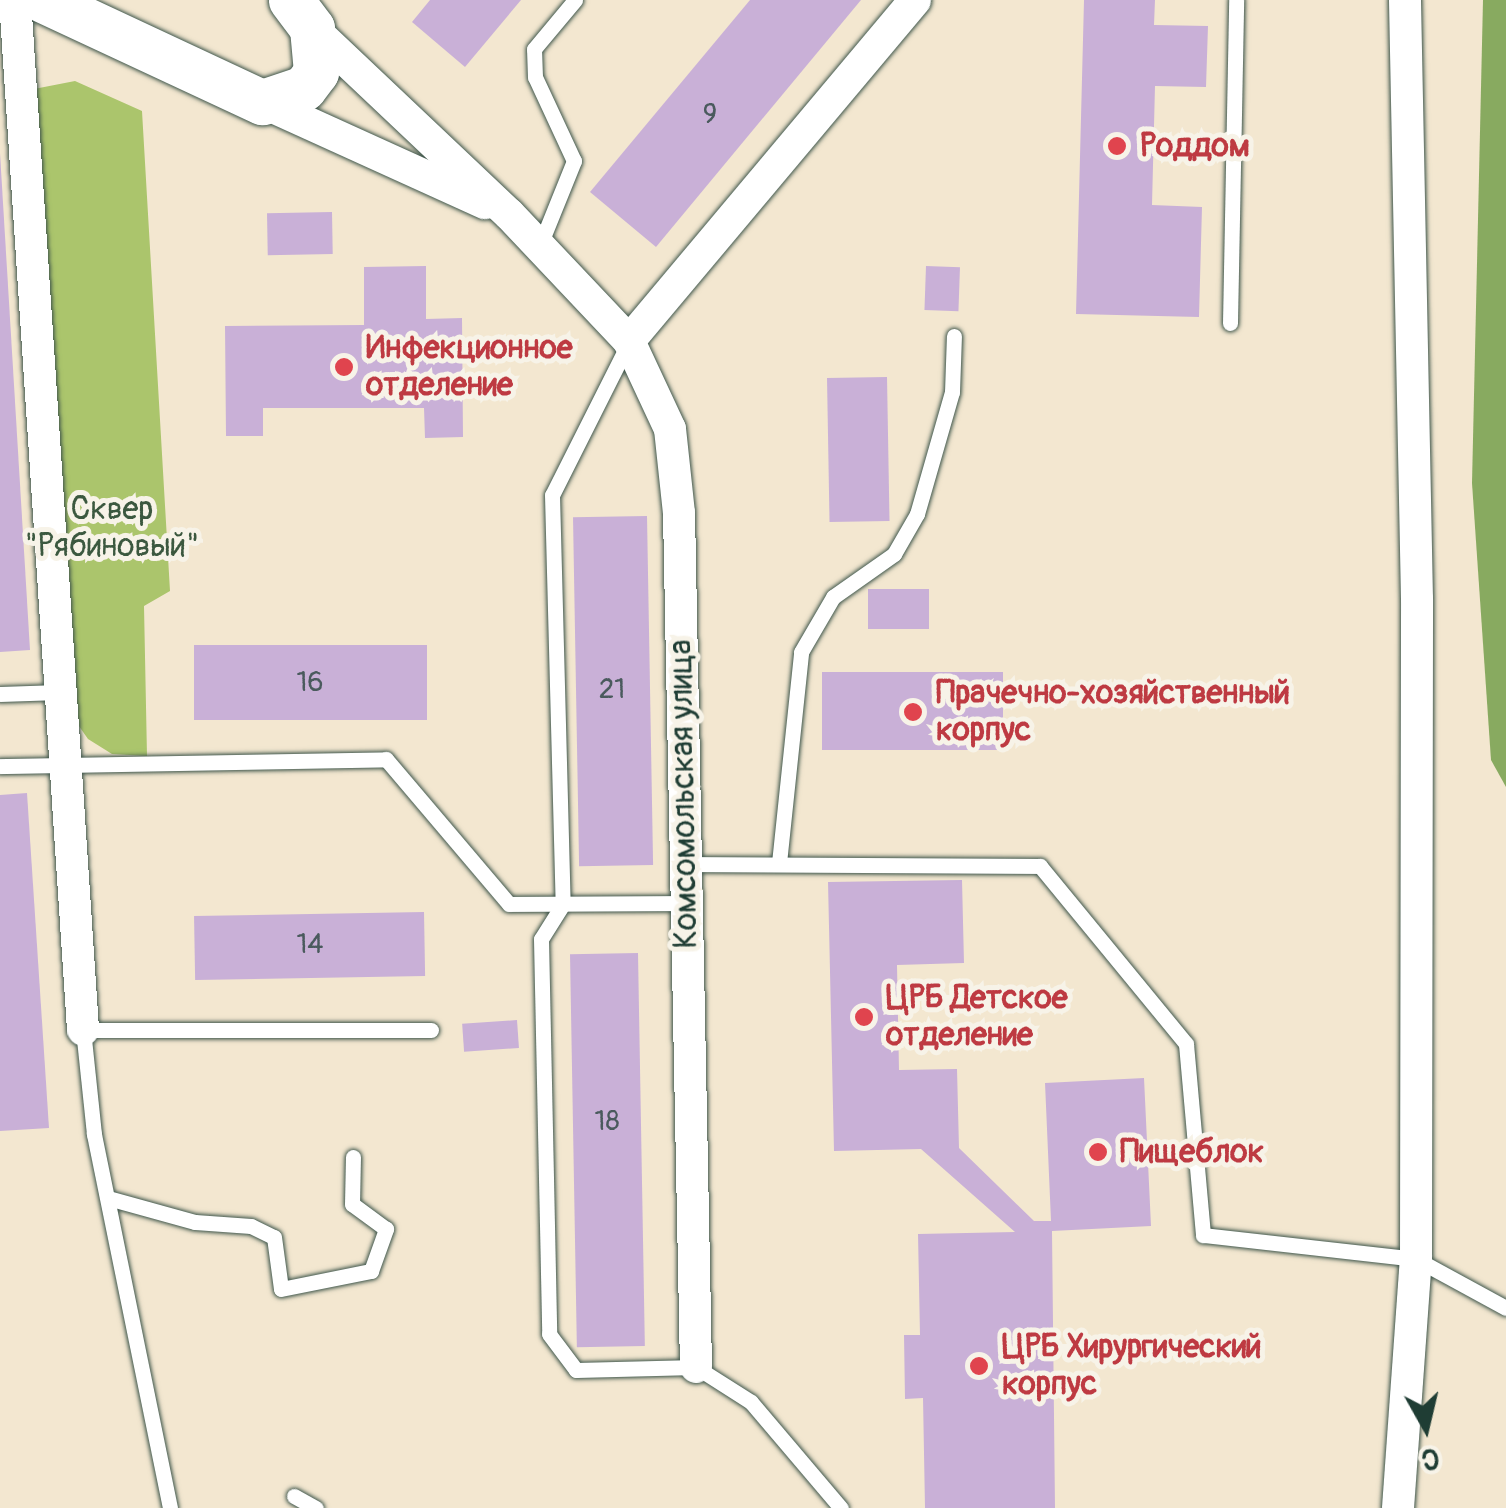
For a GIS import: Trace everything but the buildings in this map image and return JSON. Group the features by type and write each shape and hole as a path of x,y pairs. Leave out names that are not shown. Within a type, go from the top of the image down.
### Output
{"street":[{"path":"15,0 83,1030"},
{"path":"43,0 262,102"},
{"path":"630,341 915,0"},
{"path":"1398,1508 1416,1258 1417,598 1405,0"},
{"name":"Комсомольская улица","path":"262,102 304,88 316,72 302,14"},
{"name":"Комсомольская улица","path":"302,14 509,214 630,341 670,430 679,513 696,1367"},
{"name":"Комсомольская улица","path":"262,102 509,214"}],"lane":[{"path":"540,245 574,162 535,76 534,49 575,0"},
{"path":"1230,322 1236,0"},
{"path":"779,863 802,652 833,597 894,554 917,514 952,392 954,336"},
{"path":"630,341 552,495 563,904 541,939 549,1334 576,1370 696,1367 750,1402 841,1508"},
{"path":"0,694 58,692"},
{"path":"0,766 64,761 386,759 509,904 686,903"},
{"path":"685,864 1040,866 1186,1044 1204,1235 1416,1258 1506,1308"},
{"path":"170,1508 108,1198 83,1030 431,1030"},
{"path":"108,1198 195,1222 252,1226 274,1236 281,1289 371,1271 386,1230 352,1204 353,1157"},
{"path":"294,1496 316,1508"}],"green space":[{"path":"1483,0 1506,0 1506,787 1491,760 1472,483"},
{"name":"Сквер \"Рябиновый\"","path":"75,81 142,111 170,591 144,606 147,756 112,754 88,739 74,719 34,89"}],"place":[{"name":"Роддом","path":"1117,146"},
{"name":"Инфекционное отделение","path":"344,367"},
{"name":"Прачечно-хозяйственный корпус","path":"913,712"},
{"name":"ЦРБ Детское отделение","path":"864,1017"},
{"name":"Пищеблок","path":"1098,1152"},
{"name":"ЦРБ Хирургический корпус","path":"979,1366"}]}
